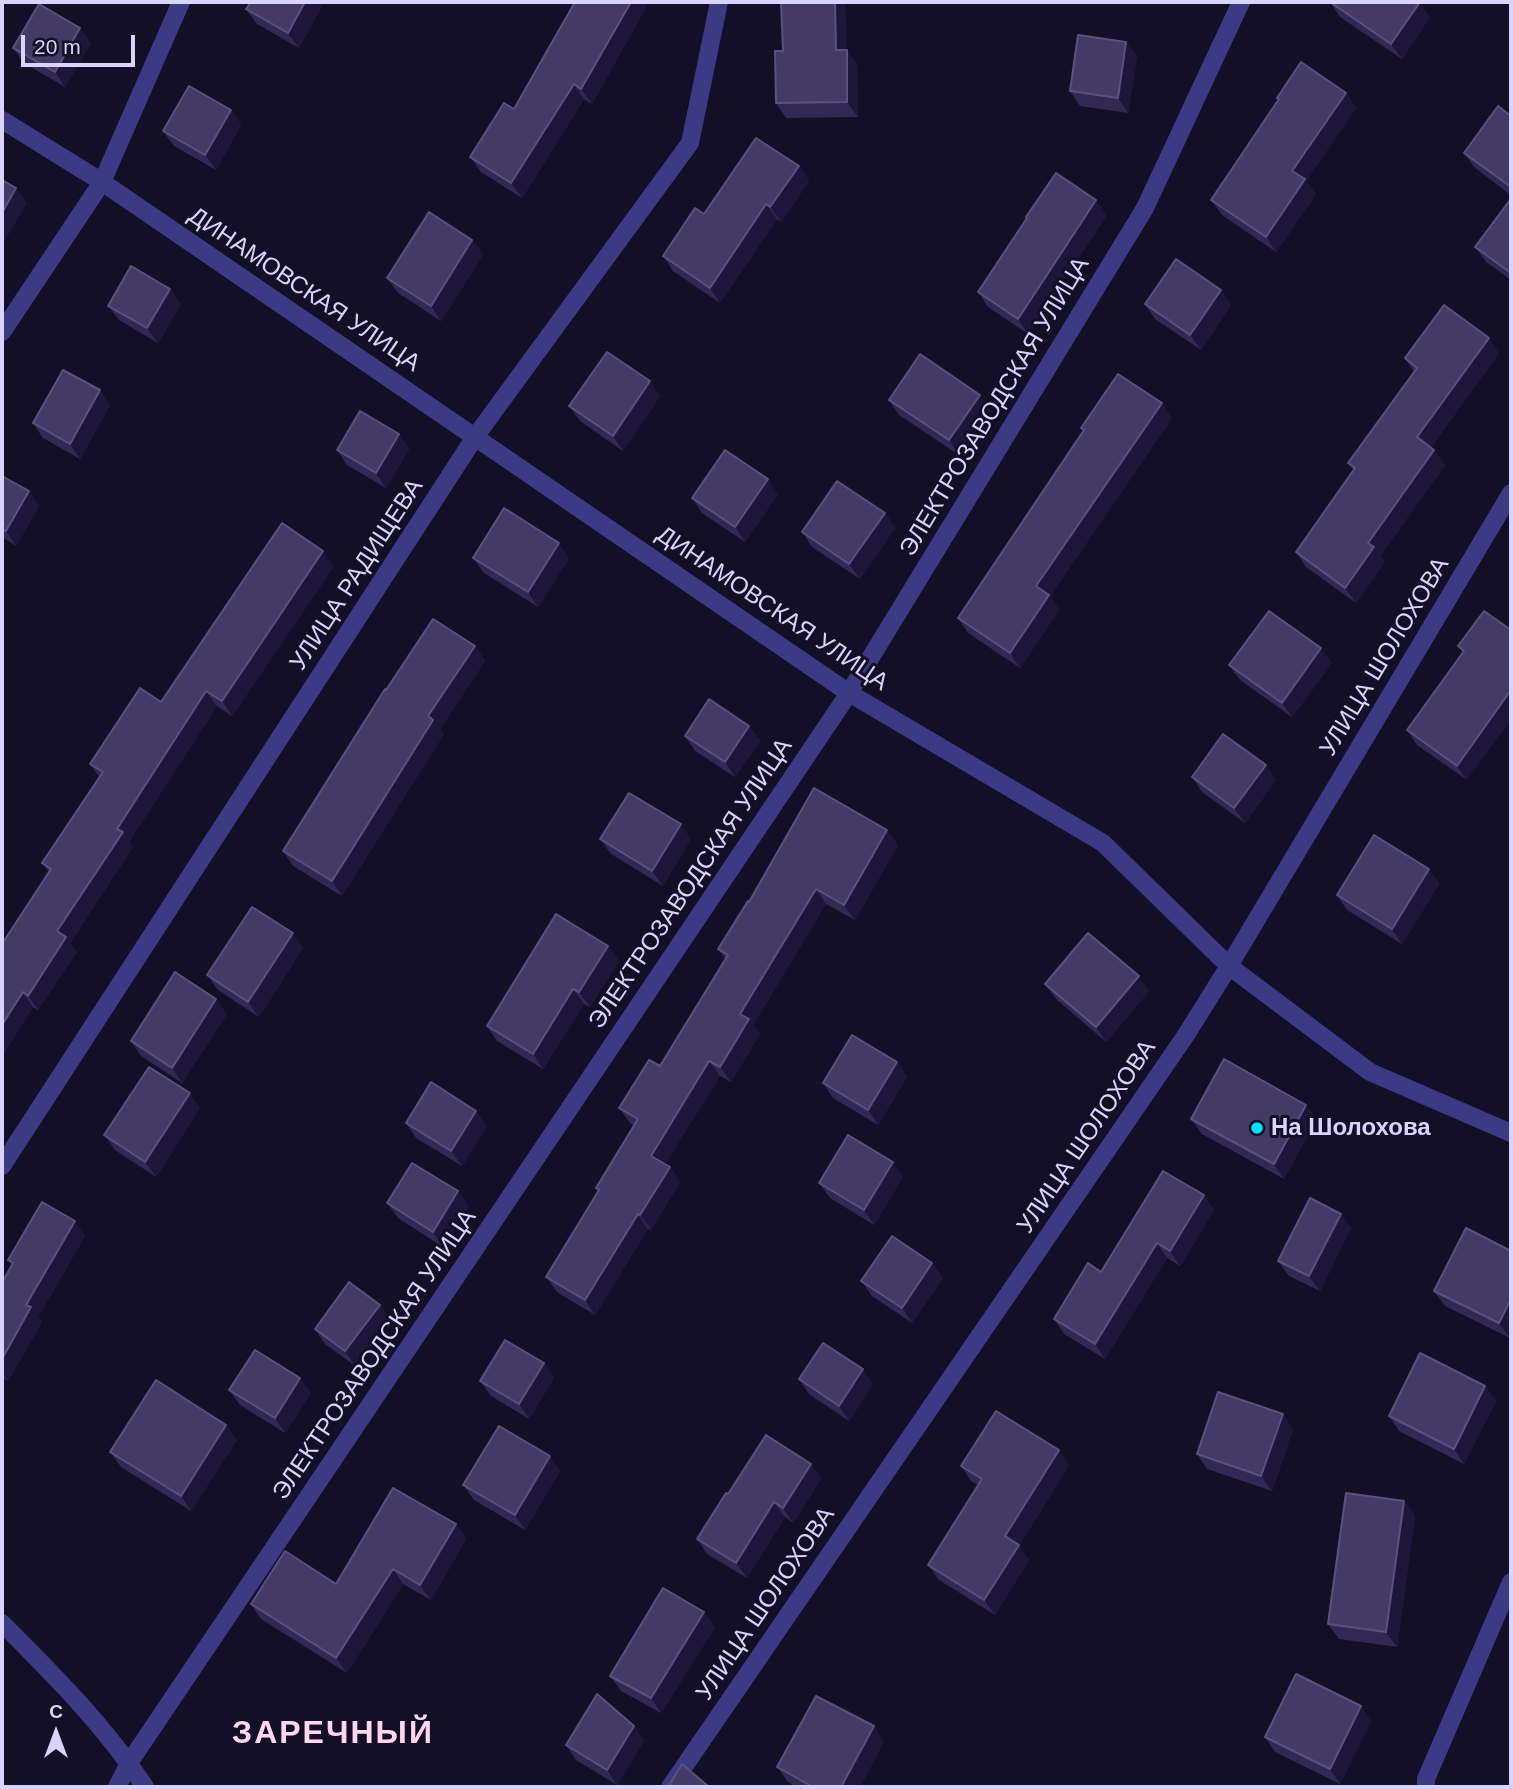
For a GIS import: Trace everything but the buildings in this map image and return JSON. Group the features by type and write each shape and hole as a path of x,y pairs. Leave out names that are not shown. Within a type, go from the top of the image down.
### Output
{"street":[{"path":"2,332 102,182 181,2"},
{"name":"УЛИЦА РАДИЩЕВА","path":"2,1167 475,437 691,144 719,2"},
{"name":"ЭЛЕКТРОЗАВОДСКАЯ УЛИЦА","path":"117,1787 130,1763 849,693 1145,208 1241,2"},
{"name":"ДИНАМОВСКАЯ УЛИЦА","path":"2,120 102,182 849,693 1103,844 1230,966 1370,1072 1511,1133"},
{"name":"УЛИЦА ШОЛОХОВА","path":"670,1787 1186,1035 1230,966 1511,493"},
{"path":"1426,1787 1426,1779 1511,1582"},
{"path":"2,1623 69,1690 130,1763 145,1787"}],"place":[{"name":"На Шолохова","path":"1257,1128"}],"district":[{"name":"ЗАРЕЧНЫЙ","path":"333,1734"}]}
